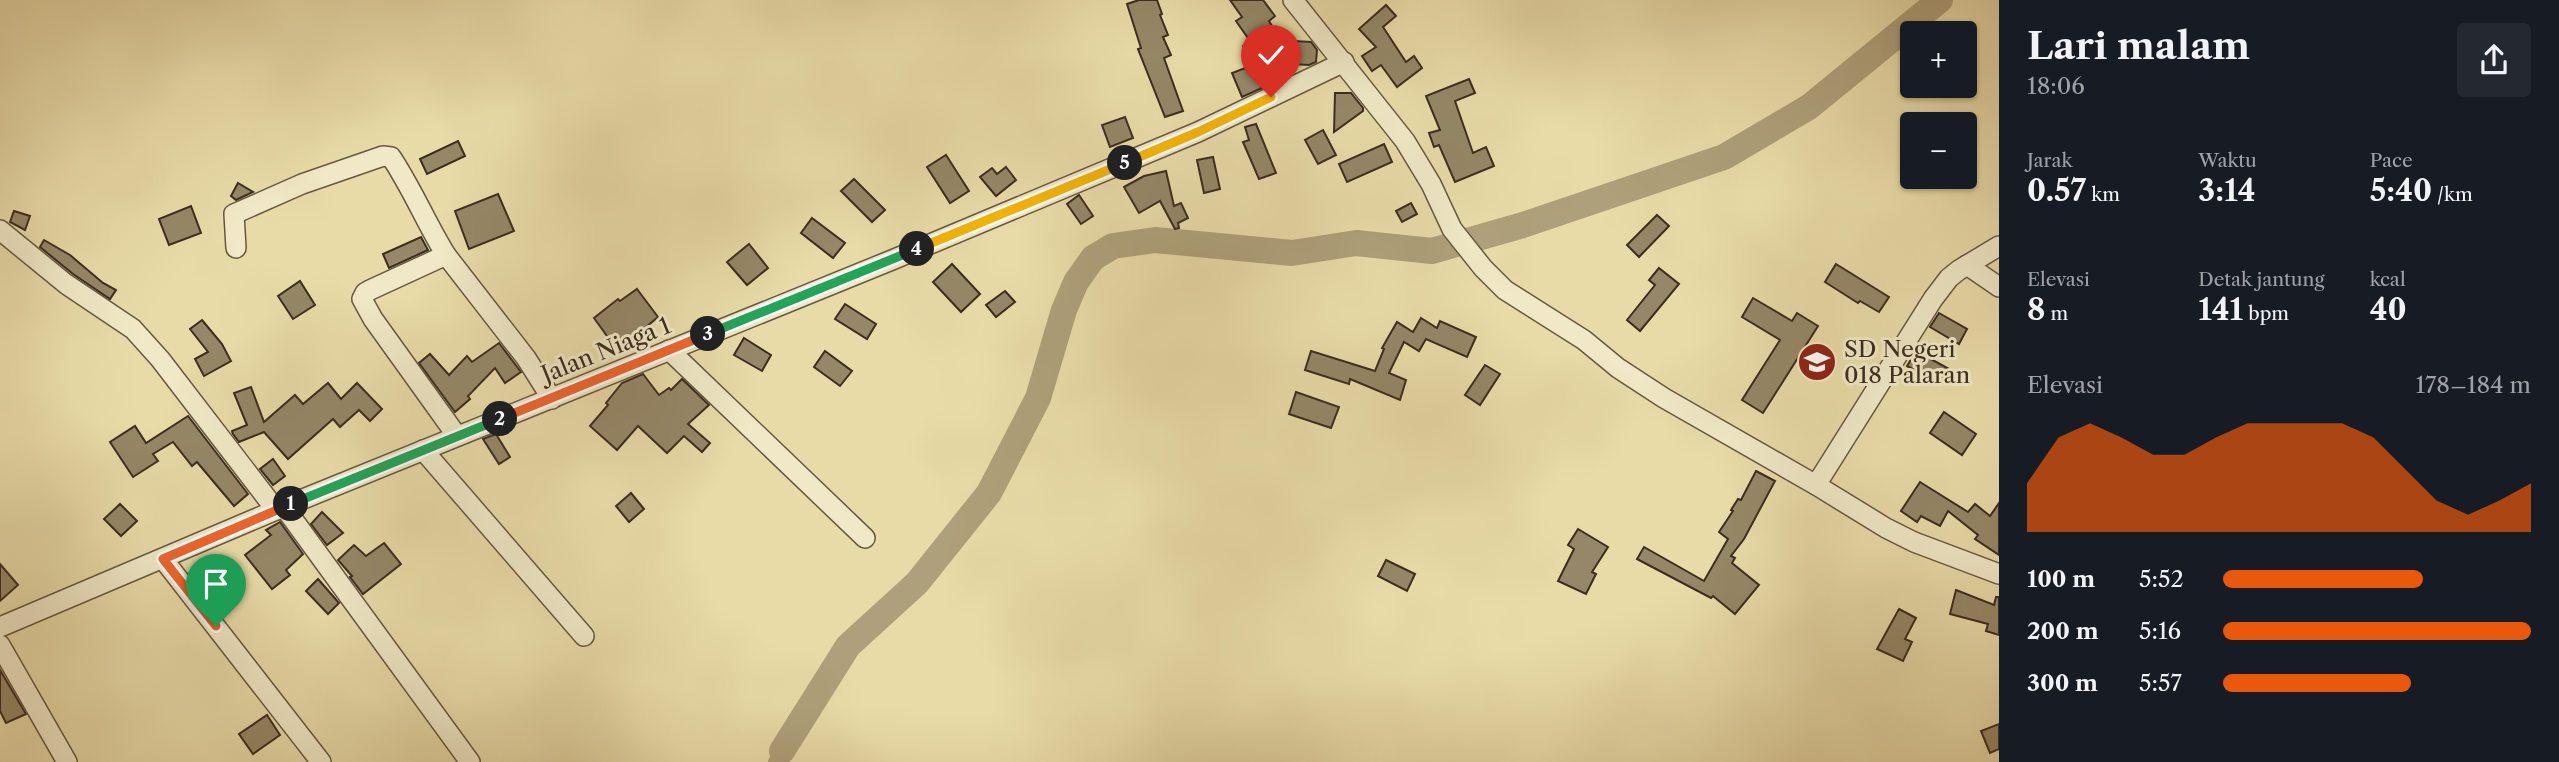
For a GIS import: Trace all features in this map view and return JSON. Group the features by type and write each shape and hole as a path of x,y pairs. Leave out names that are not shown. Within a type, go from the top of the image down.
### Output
{"street":[{"path":"1293,0 1344,62 1420,164 1452,229 1483,268 1511,294 1584,340 1618,368 1664,398 1886,528 1914,542 1999,574"},
{"name":"Jalan Niaga 1","path":"0,627 280,509 1198,132 1344,62"},
{"path":"236,248 234,214 302,184 383,156 391,157 446,255 526,358 552,399"},
{"path":"0,230 66,284 133,329 160,359 280,509 470,762"},
{"path":"1816,485 1933,299 1949,278 1999,246"},
{"path":"446,255 370,290 362,299 373,319 457,436"},
{"path":"1967,265 1999,287"},
{"path":"668,350 865,538"},
{"path":"423,450 584,636"},
{"path":"163,559 321,762"},
{"path":"0,645 67,762"}],"building":[{"path":"1139,0 1157,0 1168,35 1163,37 1171,55 1164,58 1183,111 1165,117 1138,49 1141,48 1127,4"},
{"path":"1230,0 1263,0 1275,16 1269,21 1282,43 1254,60 1243,46 1250,41 1236,21 1242,17"},
{"path":"1386,5 1396,16 1383,27 1406,62 1414,56 1422,68 1397,87 1381,65 1372,71 1362,56 1376,47 1359,29"},
{"path":"1294,41 1311,42 1317,50 1316,62 1309,65 1292,64"},
{"path":"1253,65 1262,88 1242,97 1232,73"},
{"path":"1469,79 1475,93 1455,101 1473,153 1486,147 1494,166 1455,182 1439,145 1434,147 1429,133 1440,130 1426,96"},
{"path":"1335,93 1351,93 1363,111 1334,132"},
{"path":"1125,117 1133,138 1110,147 1102,125"},
{"path":"1256,124 1276,173 1259,179 1243,142 1249,140 1245,127"},
{"path":"1323,130 1336,155 1318,164 1305,140"},
{"path":"458,141 465,156 427,174 420,159"},
{"path":"1384,144 1392,162 1347,182 1339,164"},
{"path":"946,155 969,191 950,203 927,167"},
{"path":"1213,157 1220,189 1204,193 1197,160"},
{"path":"1006,167 1016,180 996,196 980,177 992,168 997,174"},
{"path":"1166,171 1174,206 1181,203 1188,218 1178,223 1179,228 1175,229 1160,201 1139,213 1124,187 1144,176"},
{"path":"854,179 885,210 872,222 841,191"},
{"path":"238,183 253,192 236,200 231,196"},
{"path":"498,194 514,231 469,249 455,211"},
{"path":"1079,195 1093,216 1081,224 1067,204"},
{"path":"1411,203 1417,214 1402,222 1396,211"},
{"path":"191,206 201,233 169,245 159,219"},
{"path":"14,211 30,216 25,230 10,222"},
{"path":"1657,215 1669,226 1639,257 1627,245"},
{"path":"812,218 845,243 833,258 801,233"},
{"path":"421,237 428,250 389,268 383,254"},
{"path":"44,240 70,255 103,283 116,290 110,299 40,247"},
{"path":"749,244 768,268 747,285 727,262"},
{"path":"952,264 980,294 961,312 933,282"},
{"path":"1836,264 1889,297 1879,312 1860,301 1858,303 1825,282"},
{"path":"1659,268 1679,284 1640,331 1627,320 1655,285 1649,280"},
{"path":"300,281 315,305 293,319 278,296"},
{"path":"637,289 658,317 628,342 631,346 620,354 594,318 618,299 620,301"},
{"path":"1005,291 1015,302 996,317 986,305"},
{"path":"1753,298 1792,321 1797,313 1818,326 1763,413 1742,400 1780,340 1742,317"},
{"path":"845,304 876,324 867,339 835,319"},
{"path":"1939,313 1967,329 1959,344 1930,327"},
{"path":"1421,318 1437,328 1440,321 1476,337 1467,357 1426,339 1419,351 1404,342 1389,373 1406,380 1400,400 1350,379 1349,384 1305,370 1311,351 1375,371 1384,349 1382,348 1397,322 1413,332"},
{"path":"202,320 222,344 231,361 204,376 195,359 208,352 190,329"},
{"path":"744,338 771,355 762,371 734,355"},
{"path":"499,343 521,372 505,383 495,368 468,396 470,399 455,412 419,363 430,354 449,375 467,356 472,362"},
{"path":"825,351 852,371 840,386 814,367"},
{"path":"1916,351 1949,369 1940,384 1907,366"},
{"path":"1485,365 1500,374 1480,405 1465,395"},
{"path":"643,374 659,395 669,388 671,390 682,379 709,405 688,424 710,443 702,452 684,436 667,453 638,426 617,450 590,426 622,383"},
{"path":"328,383 341,399 357,383 382,409 370,421 359,410 340,427 333,419 288,459 264,432 239,442 233,434 232,431 247,425 234,393 251,387 264,422 295,395 303,404"},
{"path":"1296,392 1339,407 1331,428 1289,414"},
{"path":"1944,412 1976,434 1962,455 1930,433"},
{"path":"188,416 248,494 234,506 197,462 192,466 173,442 153,454 158,461 133,477 110,442 135,426 146,443"},
{"path":"496,434 510,457 499,464 483,439"},
{"path":"273,459 285,476 273,485 260,469"},
{"path":"1756,471 1775,481 1744,539 1731,556 1735,558 1732,563 1759,585 1735,614 1713,596 1711,598 1637,559 1644,547 1704,581 1728,539 1719,532 1738,499 1741,500"},
{"path":"1920,482 1968,512 1975,504 1990,516 1999,503 1999,555 1975,539 1978,535 1948,511 1940,526 1921,516 1917,522 1901,511"},
{"path":"631,493 644,509 629,522 616,506"},
{"path":"120,504 137,521 121,536 104,519"},
{"path":"322,512 343,533 327,545 311,524"},
{"path":"280,522 303,554 286,570 290,575 272,589 245,555 271,535 266,530"},
{"path":"1578,529 1608,547 1592,572 1596,574 1586,594 1558,581 1574,549 1568,545"},
{"path":"384,543 401,564 363,594 338,560 354,545 366,556"},
{"path":"1386,560 1415,574 1407,591 1378,576"},
{"path":"0,564 18,585 0,601"},
{"path":"318,579 339,603 328,614 306,591"},
{"path":"1956,590 1994,605 1996,597 1999,597 1999,635 1986,631 1988,624 1950,614"},
{"path":"1899,609 1916,618 1905,639 1912,642 1903,661 1877,649"},
{"path":"0,670 26,714 6,723 0,711"},
{"path":"267,715 280,735 253,754 239,734"},
{"path":"1999,724 1999,749 1990,753 1981,731"}],"waterway":[{"path":"782,751 848,646 917,583 989,493 1038,398 1064,310 1076,282 1093,258 1113,246 1155,240 1292,253 1356,243 1432,251 1523,225 1724,157 1809,107 1940,0"},
{"path":"776,762 782,751"}],"place":[{"name":"SD Negeri 018 Palaran","path":"1817,362"}],"route":[{"path":"216,626 163,559 276,510 892,260 1198,132 1271,97"}]}
